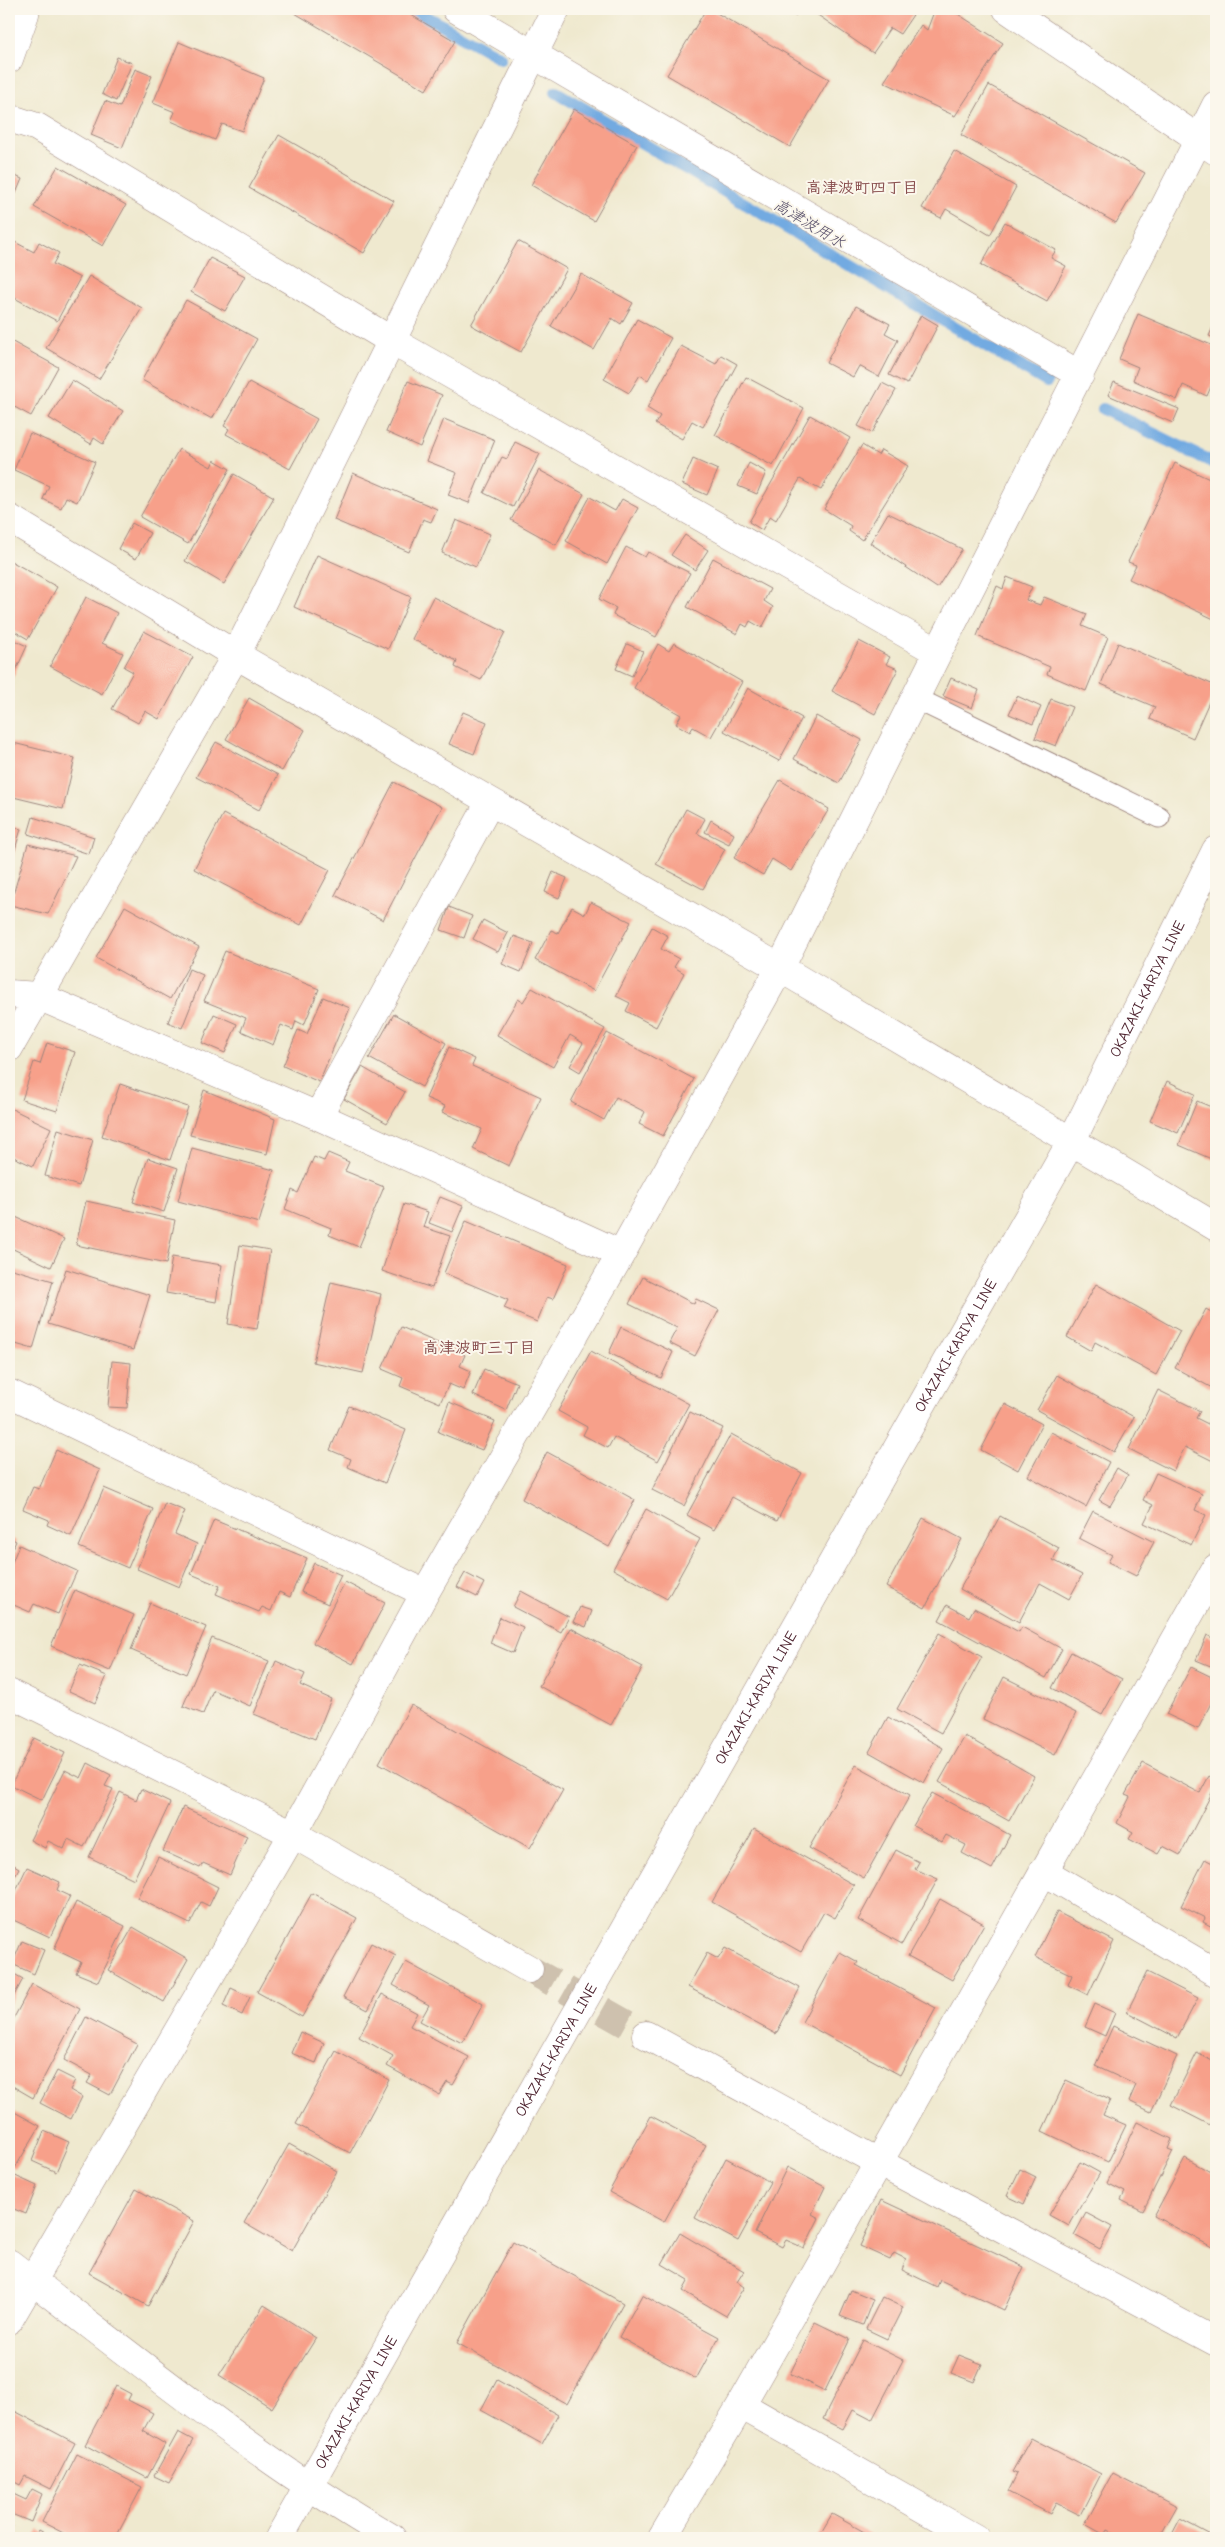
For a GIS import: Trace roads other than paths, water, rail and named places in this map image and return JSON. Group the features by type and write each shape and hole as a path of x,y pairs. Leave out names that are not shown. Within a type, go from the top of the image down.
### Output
{"street":[{"path":"456,9 1080,375"},
{"path":"9,1048 236,654 556,9"},
{"path":"1007,9 1208,145"},
{"path":"9,59 25,14"},
{"path":"9,2320 31,2279 292,1834 425,1593 620,1254 780,968 938,652 1080,375 1208,145 1216,105"},
{"path":"9,118 37,127 392,341 938,652"},
{"path":"9,518 236,654 780,968 1216,1228"},
{"path":"318,1116 490,802"},
{"name":"OKAZAKI-KARIYA LINE","path":"280,2538 1071,1142 1216,850"},
{"path":"9,994 38,996 318,1116 620,1254"},
{"path":"9,1392 425,1593"},
{"path":"662,2538 741,2405 1043,1871 1213,1581"},
{"path":"11,1700 292,1834 529,1969"},
{"path":"1043,1871 1216,1973"},
{"path":"646,2035 878,2162 1216,2342"},
{"path":"9,2263 274,2462 344,2510 392,2538"},
{"path":"741,2405 975,2538"}],"lane":[{"path":"915,698 1159,817"}],"waterway":[{"name":"高津波用水","path":"413,9 501,58"},
{"name":"高津波用水","path":"556,92 1047,382"},
{"name":"高津波用水","path":"1103,409 1216,464"}],"tunnel":[{"path":"529,1969 646,2035"}],"district":[{"name":"高津波町四丁目","path":"862,187"},
{"name":"高津波町三丁目","path":"479,1347"}]}
